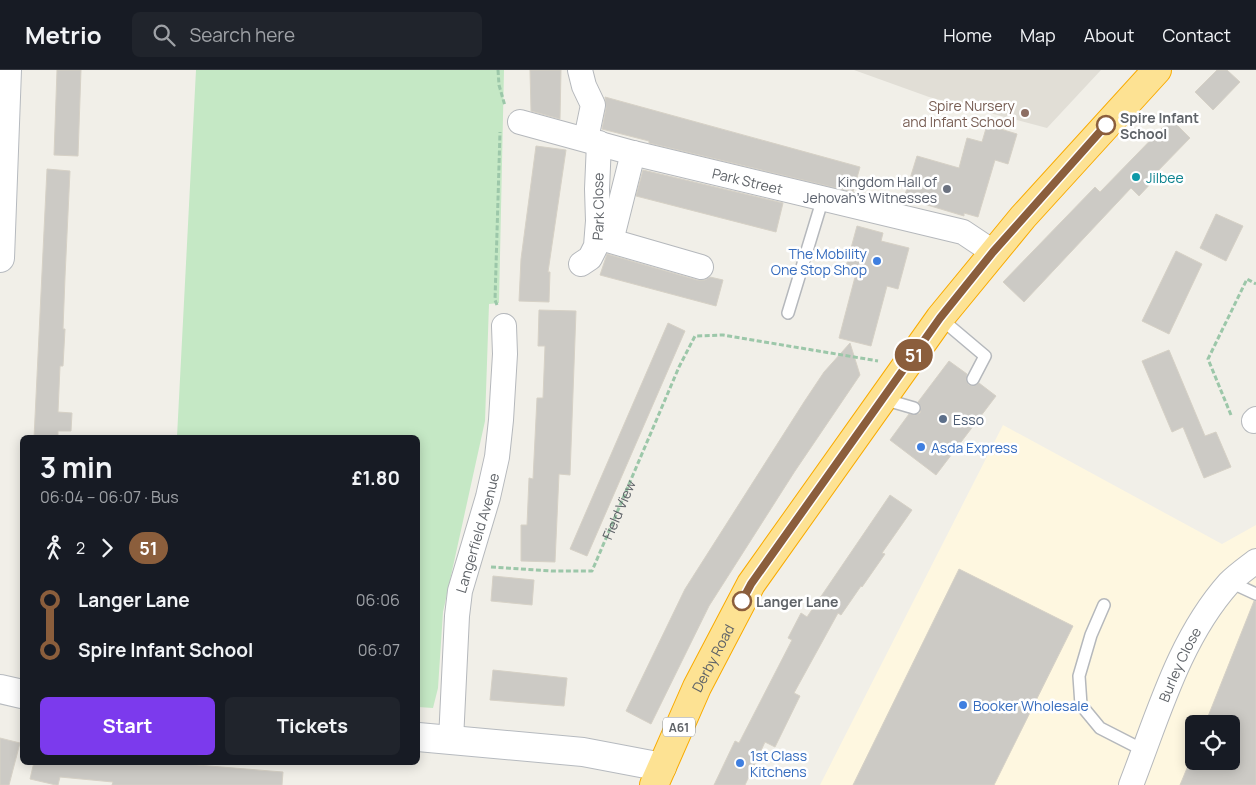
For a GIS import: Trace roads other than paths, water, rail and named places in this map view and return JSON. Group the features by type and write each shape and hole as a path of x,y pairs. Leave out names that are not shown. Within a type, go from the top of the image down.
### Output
{"highway":[{"name":"Derby Road","path":"658,776 697,687 751,584 940,318 993,252 1158,70"}],"street":[{"path":"0,258 3,104 7,70"},
{"path":"580,70 584,86 593,104 592,141"},
{"name":"Park Street","path":"508,120 633,153 963,232 993,252"},
{"name":"Park Close","path":"581,264 590,258 596,246 598,221 597,189 592,141"},
{"path":"633,153 611,241 701,267"},
{"name":"Langerfield Avenue","path":"451,740 460,591 488,497 496,457 501,420 505,354 504,326"},
{"name":"Burley Close","path":"1132,785 1174,674 1200,623 1230,582 1256,561"},
{"path":"0,689 20,694"},
{"path":"420,737 583,752 658,776"}],"lane":[{"path":"788,313 823,198"},
{"path":"940,318 985,356 973,379"},
{"path":"883,399 914,408"},
{"path":"1230,582 1256,594"},
{"path":"1104,605 1091,635 1079,676 1082,705 1100,728 1145,751"}],"place":[{"name":"Spire Nursery and Infant School","path":"1025,113"},
{"name":"Spire Infant School","path":"1106,125"},
{"name":"Jilbee","path":"1136,177"},
{"name":"Kingdom Hall of Jehovah's Witnesses","path":"947,189"},
{"name":"The Mobility One Stop Shop","path":"877,261"},
{"name":"Esso","path":"943,419"},
{"name":"Asda Express","path":"921,447"},
{"name":"Langer Lane","path":"742,601"},
{"name":"Booker Wholesale","path":"963,705"},
{"name":"1st Class Kitchens","path":"740,763"}]}
